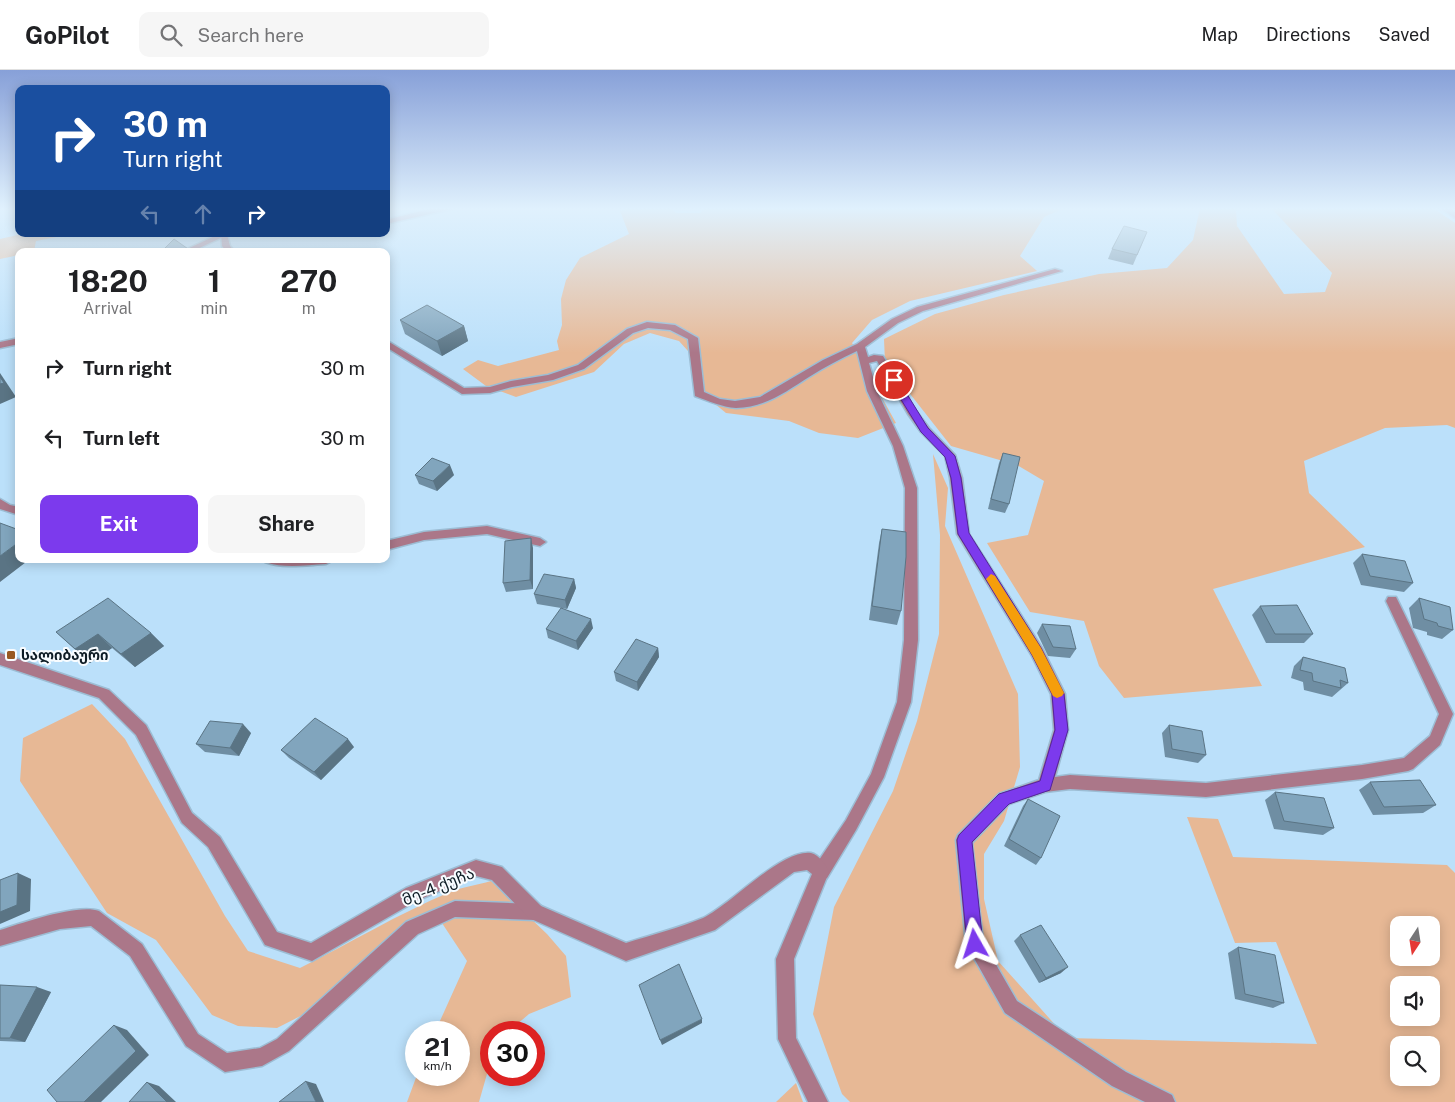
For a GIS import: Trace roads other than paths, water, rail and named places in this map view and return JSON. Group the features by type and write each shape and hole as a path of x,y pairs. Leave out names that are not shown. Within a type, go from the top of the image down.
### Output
{"street":[{"path":"390,346 462,391 490,390 511,384 550,378 581,367 630,331 647,325 672,327 693,338 699,394 717,403 743,405 769,398 822,364 860,346 895,321 920,309 1058,271"},
{"path":"0,345 15,342"},
{"path":"818,1102 787,1039 785,958 821,872 852,825 877,776 904,702 911,640 911,488 898,446 872,391 860,346"},
{"path":"864,362 880,358 912,412 925,430 950,456 956,478 964,534 1037,652 1058,694 1061,730 1045,785"},
{"path":"0,503 6,508 15,510"},
{"path":"390,545 424,536 487,530 540,542"},
{"path":"1165,1102 1119,1079 1012,1007 975,944 964,840 1004,799 1045,785 1070,782 1206,790 1371,771 1408,764 1435,740 1451,715 1392,600"},
{"name":"მე-4 ქუჩა","path":"0,660 104,694 141,730 187,818 214,842 271,939 312,952 412,894 476,868 496,873 535,912 626,952 709,924 791,865 810,861 821,872"},
{"path":"0,938 60,921 93,917 136,950 192,1040 225,1063 262,1058 283,1045 412,928 455,908 535,912"}],"place":[{"name":"სალიბაური","path":"11,655"}]}
